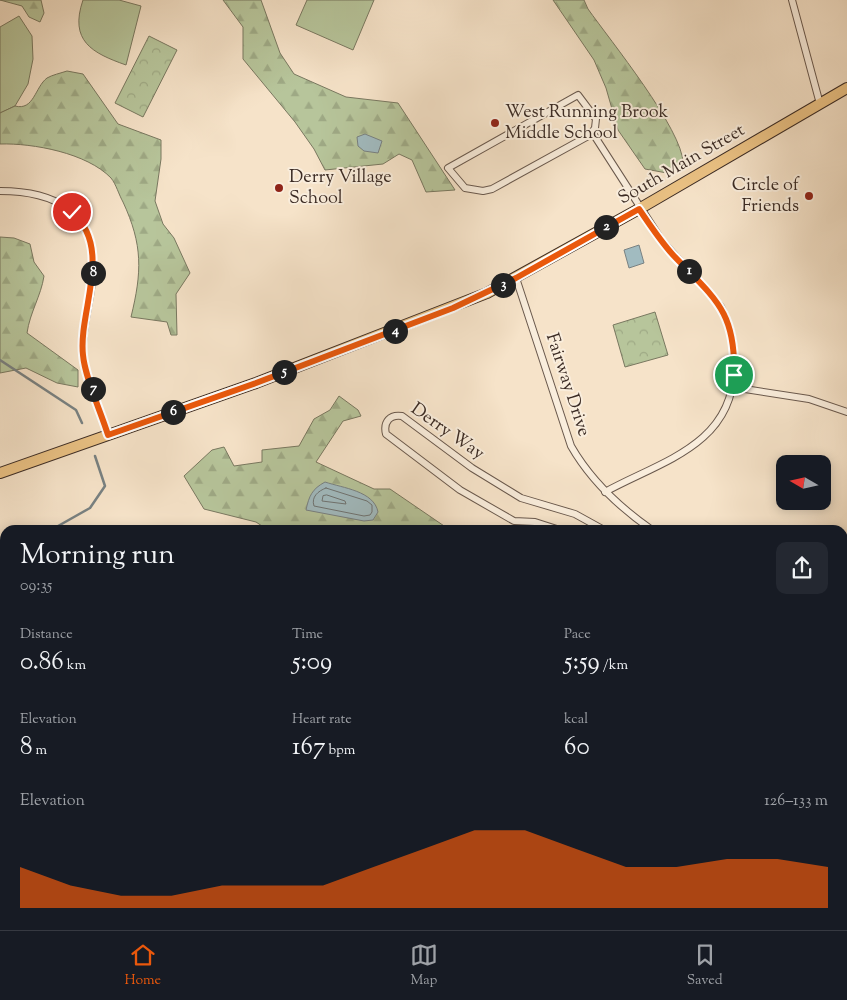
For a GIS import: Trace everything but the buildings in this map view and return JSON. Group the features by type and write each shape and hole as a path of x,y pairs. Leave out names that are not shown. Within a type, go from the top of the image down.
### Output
{"main road":[{"name":"South Main Street","path":"0,473 404,327 487,293 639,209 847,88"}],"street":[{"path":"792,0 820,104"},
{"path":"578,94 595,115 596,122 592,132 487,191 465,188 448,168 578,94"},
{"path":"592,132 639,209 672,254 721,307 730,326 734,345 732,387 720,419 693,447 604,492"},
{"path":"0,190 29,192 46,196 72,212 84,227 92,253 93,271 83,354 108,435"},
{"name":"Fairway Drive","path":"516,278 565,434 584,466 604,492 646,525"},
{"path":"732,387 810,399 847,412"},
{"name":"Derry Way","path":"544,525 514,520 460,490 386,434 388,420 392,416 402,416 472,468 521,498 575,514 595,525"}],"green space":[{"path":"0,0 41,0 44,13 40,22 29,17 22,6"},
{"path":"83,0 119,0 141,6 126,65 103,56 86,43 81,35 79,26 79,14"},
{"path":"223,0 261,0 280,53 294,74 346,97 398,103 455,190 426,192 412,160 399,154 383,164 325,170 314,149 295,122 243,59 243,27"},
{"path":"307,0 374,0 353,50 296,25"},
{"path":"553,0 584,0 588,9 659,108 680,148 683,163 667,173 645,169 618,130 606,88 594,60"},
{"path":"19,16 32,36 33,59 28,84 15,106 0,113 0,27"},
{"path":"149,36 177,50 143,117 115,103"},
{"path":"67,71 83,74 118,124 161,140 161,159 155,201 163,224 174,238 190,273 176,294 177,335 171,335 167,322 131,317 139,272 137,245 130,217 111,178 101,169 88,162 59,151 28,145 0,144 0,113 15,106 21,107 26,105 47,78"},
{"path":"0,237 14,238 30,244 34,262 44,276 27,333 78,370 78,387 57,383 26,368 0,373"},
{"path":"655,312 668,355 625,367 613,325"},
{"path":"339,396 358,410 361,416 343,421 316,462 374,489 390,489 443,525 260,525 256,522 204,509 184,476 212,450 224,447 234,466 262,462 262,450 299,446 314,419 330,410"}],"water":[{"path":"365,134 382,141 378,153 364,151 358,146 357,137"},
{"path":"639,245 644,263 629,268 624,250"},
{"path":"325,482 357,491 371,499 378,512 373,520 364,521 306,510 312,493"}],"waterway":[{"path":"0,360 76,410 82,423"},
{"path":"60,525 90,508 105,486 95,456"}],"place":[{"name":"West Running Brook Middle School","path":"495,123"},
{"name":"Derry Village School","path":"279,188"},
{"name":"Circle of Friends","path":"809,196"}],"route":[{"path":"72,212 84,227 92,253 93,271 83,354 108,435 256,383 453,308 516,278 639,209 672,254 702,284 721,307 732,333 734,375"}]}
